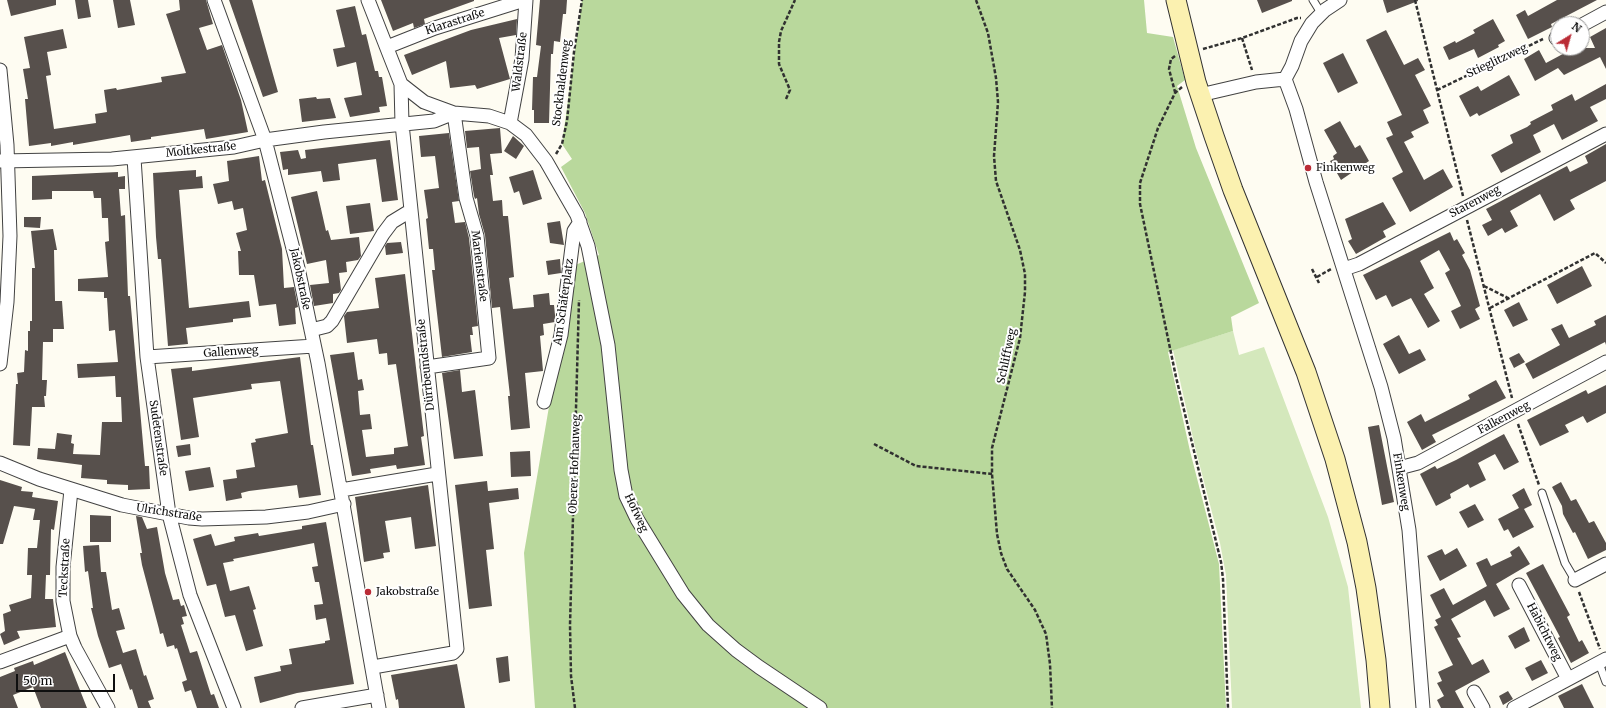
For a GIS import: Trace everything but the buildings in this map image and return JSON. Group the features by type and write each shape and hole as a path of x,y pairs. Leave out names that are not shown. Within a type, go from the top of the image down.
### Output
{"main road":[{"path":"1176,0 1200,96 1233,190 1306,372 1335,459 1357,542 1366,588 1376,660 1380,708"}],"street":[{"name":"Jakobstraße","path":"214,0 265,140 298,268 344,504 380,708"},
{"name":"Dürrbeundstraße","path":"368,0 401,84 402,124 410,210 437,474 457,649 454,653 429,652 373,667"},
{"name":"Klarastraße","path":"387,47 435,28 525,0"},
{"name":"Waldstraße","path":"510,124 515,106 523,52 525,0"},
{"path":"1200,96 1256,82 1285,79 1292,66 1301,41 1316,18 1340,0"},
{"path":"1590,21 1606,12"},
{"path":"0,70 4,161 10,236 7,302 0,364"},
{"name":"Finkenweg","path":"1285,79 1296,108 1316,182 1388,414 1399,468 1408,530 1423,708"},
{"path":"401,84 424,102 454,113 489,116 510,124 526,135 546,161 580,222"},
{"path":"402,124 434,121 454,113"},
{"name":"Marienstraße","path":"427,367 488,358 477,236 466,198 454,113"},
{"name":"Moltkestraße","path":"4,161 134,158 234,147 265,140 402,124"},
{"name":"Starenweg","path":"1344,269 1359,264 1606,134"},
{"name":"Sudetenstraße","path":"134,158 147,357 169,514 190,595 234,708"},
{"path":"311,330 327,326 332,321 383,234 392,222 410,210"},
{"name":"Am Schäferplatz","path":"544,402 561,335 574,229 580,222"},
{"name":"Hofweg","path":"580,222 588,246 599,294 608,345 618,453 623,484 634,513 682,594 708,625 720,637 759,667 820,708"},
{"name":"Gallenweg","path":"147,357 314,346"},
{"name":"Falkenweg","path":"1399,468 1418,463 1514,413 1606,362"},
{"name":"Ulrichstraße","path":"0,463 71,490 122,505 202,519 251,518 293,514 344,504"},
{"path":"341,490 437,474"},
{"name":"Teckstraße","path":"71,490 62,583 63,601 70,636 85,668 108,708"},
{"path":"1575,580 1606,564"},
{"name":"Habichtweg","path":"1519,585 1568,680"},
{"path":"0,662 70,636"},
{"path":"1514,708 1603,661"},
{"path":"1474,692 1482,708"},
{"path":"302,708 377,695"}],"lane":[{"path":"1313,0 1316,18"},
{"path":"1542,493 1566,563 1575,580"},
{"path":"1603,661 1606,682"}],"path":[{"name":"Stockhaldenweg","path":"546,161 559,151 562,144 582,0"},
{"path":"786,99 790,90 779,64 779,42 781,31 795,0"},
{"name":"Schliffweg","path":"976,0 988,33 996,78 998,102 994,156 996,181 1023,260 1026,283 1020,338 994,441 992,474 1001,554 1007,570 1035,610 1046,634 1050,664 1052,708"},
{"path":"1415,0 1514,413 1542,493"},
{"path":"1202,49 1242,38 1297,18 1316,18"},
{"path":"1242,38 1256,82"},
{"name":"Stieglitzweg","path":"1437,90 1545,39 1550,38"},
{"path":"1177,56 1171,58 1169,69 1175,93 1158,128 1142,173 1139,193 1176,377 1224,579 1228,708"},
{"path":"1490,308 1595,253 1606,264"},
{"path":"1312,270 1319,283"},
{"path":"1484,286 1509,299"},
{"name":"Oberer Hofhauweg","path":"575,708 570,676 570,632 580,326 579,294"},
{"path":"874,444 912,465 992,474"},
{"path":"1575,580 1603,661"}],"green space":[{"path":"582,0 1144,0 1147,33 1173,37 1185,80 1177,86 1196,148 1259,303 1231,317 1233,331 1168,352 1190,451 1219,564 1226,708 535,708 524,553 573,266 599,255 585,213 561,167 572,159 562,144"},
{"path":"1233,331 1239,355 1264,347 1328,517 1348,587 1361,708 1232,708 1226,575 1220,543 1196,451 1173,350"}],"place":[{"name":"Finkenweg","path":"1308,168"},
{"name":"Jakobstraße","path":"368,592"}]}
